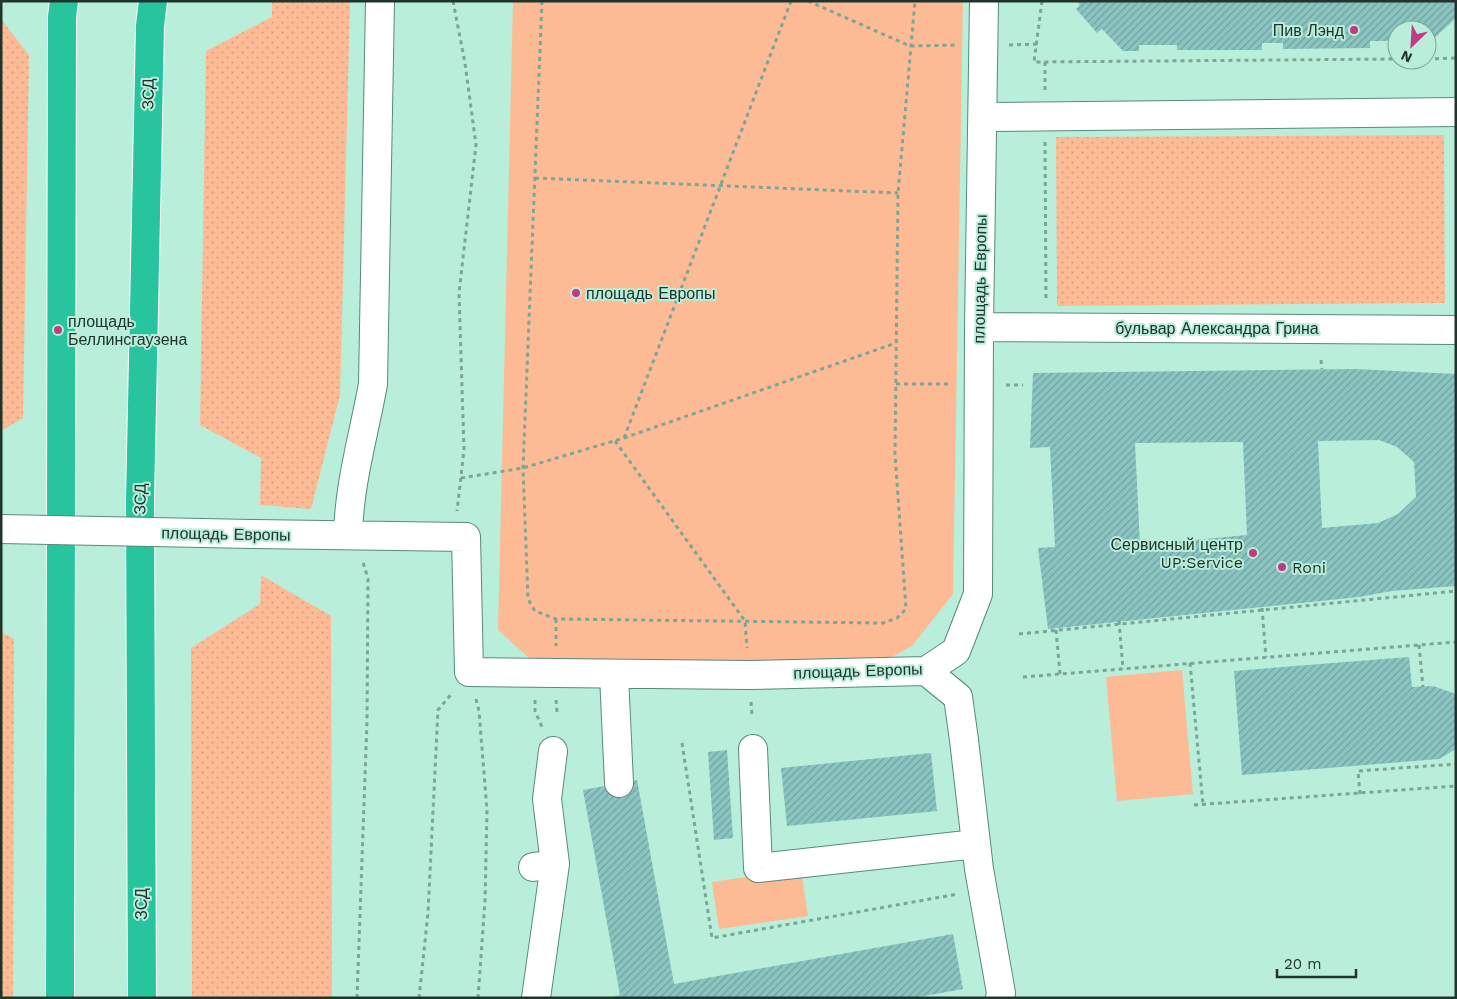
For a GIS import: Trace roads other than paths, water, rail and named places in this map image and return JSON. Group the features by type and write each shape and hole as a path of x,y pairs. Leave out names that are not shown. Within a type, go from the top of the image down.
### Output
{"highway":[{"path":"60,998 62,17 64,1"},
{"name":"ЗСД","path":"142,998 140,500 150,26 153,1"}],"street":[{"path":"348,536 353,478 373,384 380,1"},
{"name":"площадь Европы","path":"1,529 466,537 469,672 748,675 926,671 956,651 978,594 979,327 984,117 984,1"},
{"path":"984,117 1456,112"},
{"name":"бульвар Александра Грина","path":"979,327 1456,330"},
{"path":"926,671 958,697 976,844 1002,993 1000,998"},
{"path":"614,675 619,783"},
{"path":"753,749 758,868 976,844"},
{"path":"536,998 547,799 553,751"}],"place":[{"name":"Пив Лэнд","path":"1354,30"},
{"name":"площадь Европы","path":"576,293"},
{"name":"площадь Беллинсгаузена","path":"58,330"},
{"name":"Сервисный центр UP:Service","path":"1253,553"},
{"name":"Roni","path":"1282,567"}]}
